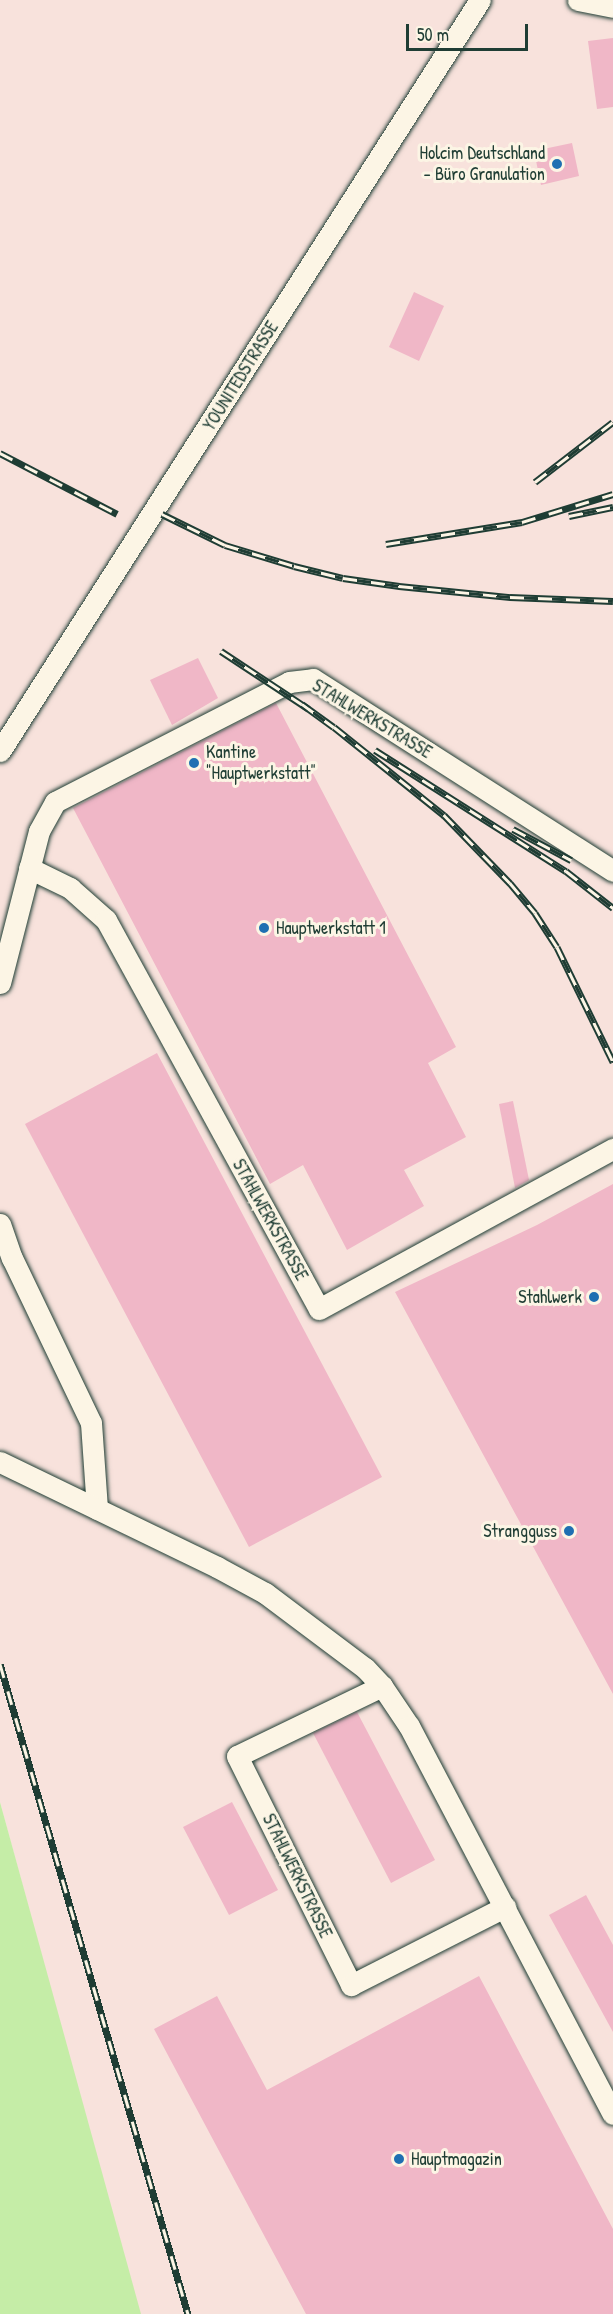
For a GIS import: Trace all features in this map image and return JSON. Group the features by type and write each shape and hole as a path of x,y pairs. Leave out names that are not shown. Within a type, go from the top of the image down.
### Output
{"lane":[{"name":"YOUNITEDSTRASSE","path":"0,751 480,0"},
{"path":"578,0 613,7"},
{"name":"STAHLWERKSTRASSE","path":"0,983 39,831 55,802 290,682 313,679 613,871"},
{"name":"STAHLWERKSTRASSE","path":"29,868 69,888 106,920 319,1309 613,1149"},
{"path":"0,1224 12,1258 91,1424 97,1509"},
{"path":"0,1462 266,1593 356,1661 382,1686 409,1726 613,2114"},
{"name":"STAHLWERKSTRASSE","path":"382,1686 237,1756 351,1985 505,1907"}],"shaded area":[{"path":"0,0 613,0 613,2314 139,2314 0,1802"}],"green space":[{"path":"0,1802 141,2314 0,2314"}],"building":[{"path":"613,38 613,107 597,109 588,41"},
{"name":"Holcim Deutschland - Büro Granulation","path":"572,143 579,176 541,185 534,151"},
{"path":"414,292 444,306 419,361 389,347"},
{"path":"198,658 218,698 172,725 150,680"},
{"name":"Hauptwerkstatt 1","path":"276,703 456,1047 428,1063 466,1137 404,1170 424,1206 347,1250 303,1165 270,1184 73,808"},
{"path":"157,1053 382,1477 249,1547 25,1124"},
{"path":"513,1101 529,1180 515,1188 499,1104"},
{"name":"Strangguss","path":"613,1184 613,1694 395,1292 537,1225"},
{"path":"357,1712 435,1860 391,1883 313,1733"},
{"path":"232,1802 278,1890 229,1915 183,1827"},
{"path":"586,1895 613,1945 613,2032 549,1915"},
{"name":"Hauptmagazin","path":"479,1976 613,2229 613,2314 306,2314 154,2029 217,1996 267,2090"}],"railway":[{"path":"535,482 613,422"},
{"path":"0,453 117,514"},
{"path":"386,544 522,522 613,494"},
{"path":"569,516 613,507"},
{"path":"162,514 225,545 343,578 510,597 613,601"},
{"path":"221,651 309,709"},
{"path":"302,704 444,815 510,883 535,913 557,947 613,1062"},
{"path":"375,750 566,871 613,908"},
{"path":"513,829 571,860"},
{"path":"0,1664 188,2314"}],"place":[{"name":"Holcim Deutschland - Büro Granulation","path":"557,164"},
{"name":"Kantine \"Hauptwerkstatt\"","path":"194,763"},
{"name":"Hauptwerkstatt 1","path":"264,928"},
{"name":"Stahlwerk","path":"594,1297"},
{"name":"Strangguss","path":"569,1531"},
{"name":"Hauptmagazin","path":"399,2159"}]}
